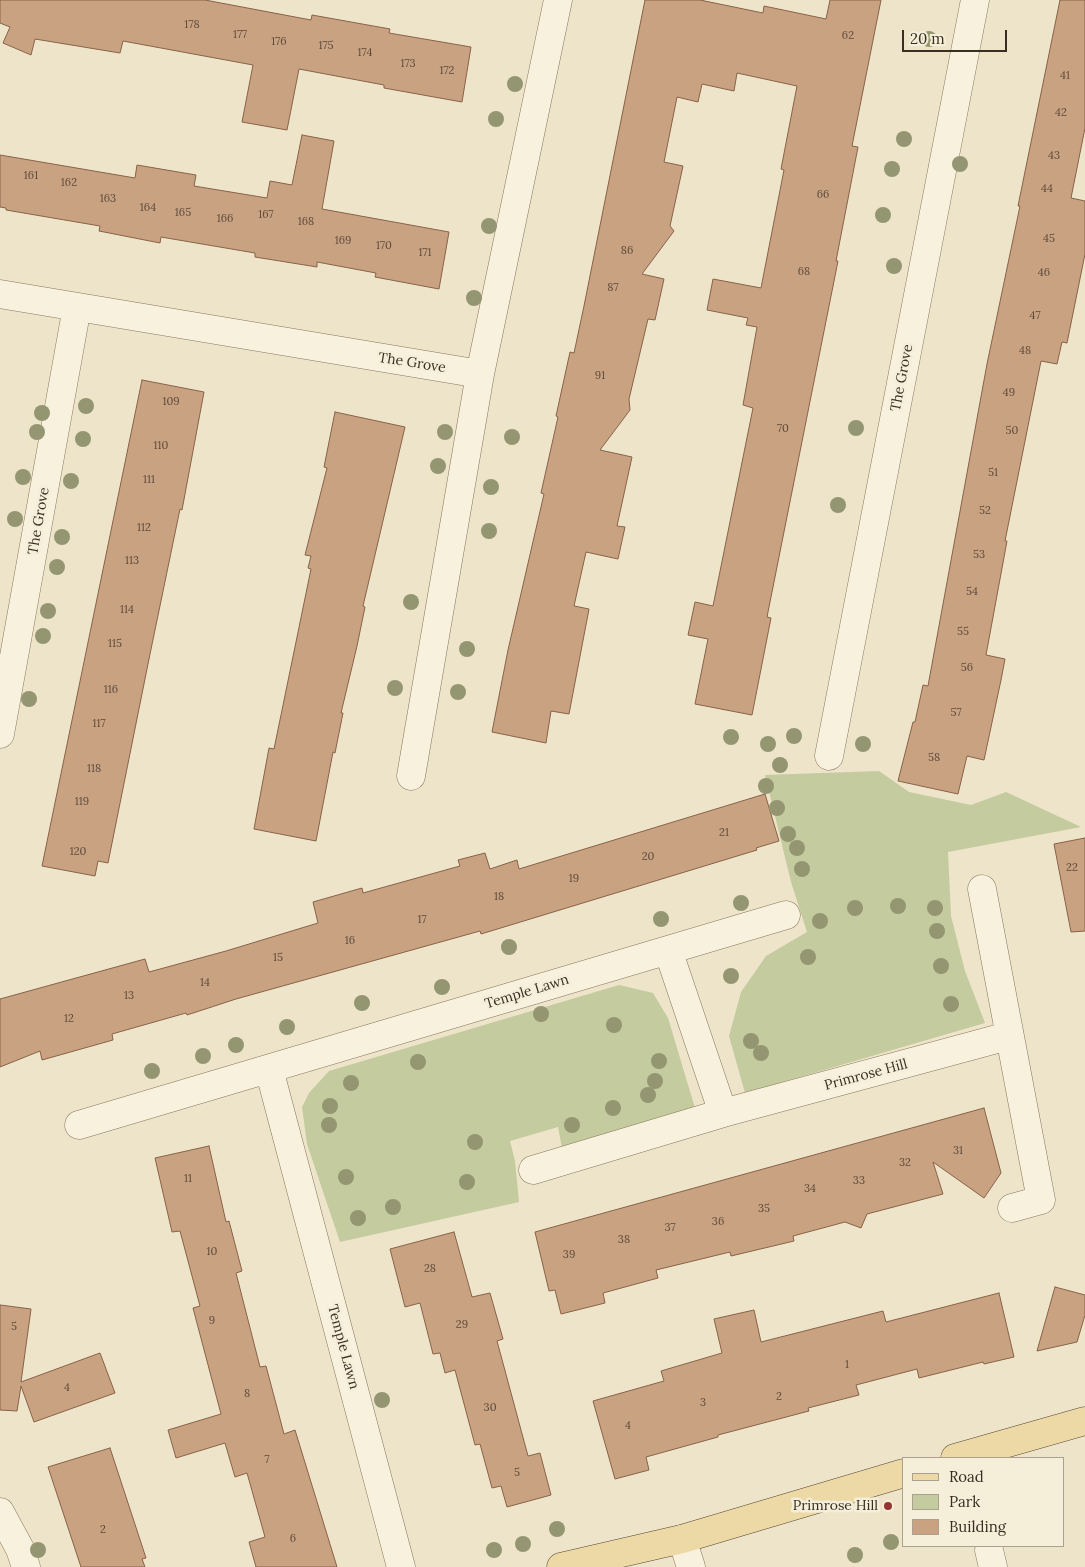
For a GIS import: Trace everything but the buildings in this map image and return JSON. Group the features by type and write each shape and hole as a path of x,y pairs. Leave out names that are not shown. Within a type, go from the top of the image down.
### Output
{"main road":[{"path":"958,1457 1085,1421"},
{"path":"562,1567 682,1539 902,1474"}],"street":[{"path":"411,776 480,374 558,0"},
{"name":"The Grove","path":"829,756 975,0"},
{"name":"The Grove","path":"0,294 480,374"},
{"name":"The Grove","path":"0,734 77,307"},
{"path":"982,889 1008,1036 1041,1200 1012,1208"},
{"name":"Temple Lawn","path":"79,1125 786,915"},
{"path":"668,950 724,1114"},
{"name":"Primrose Hill","path":"533,1170 724,1114 1008,1036"},
{"name":"Temple Lawn","path":"269,1069 401,1567"},
{"path":"0,1512 20,1549 26,1567"},
{"path":"682,1539 691,1567"}],"green space":[{"path":"879,771 909,792 971,805 1006,792 1081,827 948,852 951,916 965,971 985,1023 745,1093 729,1036 741,992 766,956 807,932 791,882 765,775"},
{"path":"619,985 653,993 668,1018 695,1108 562,1148 558,1127 510,1141 515,1161 519,1202 340,1242 307,1144 302,1107 309,1093 329,1071"}],"place":[{"name":"Primrose Hill","path":"888,1506"}]}
